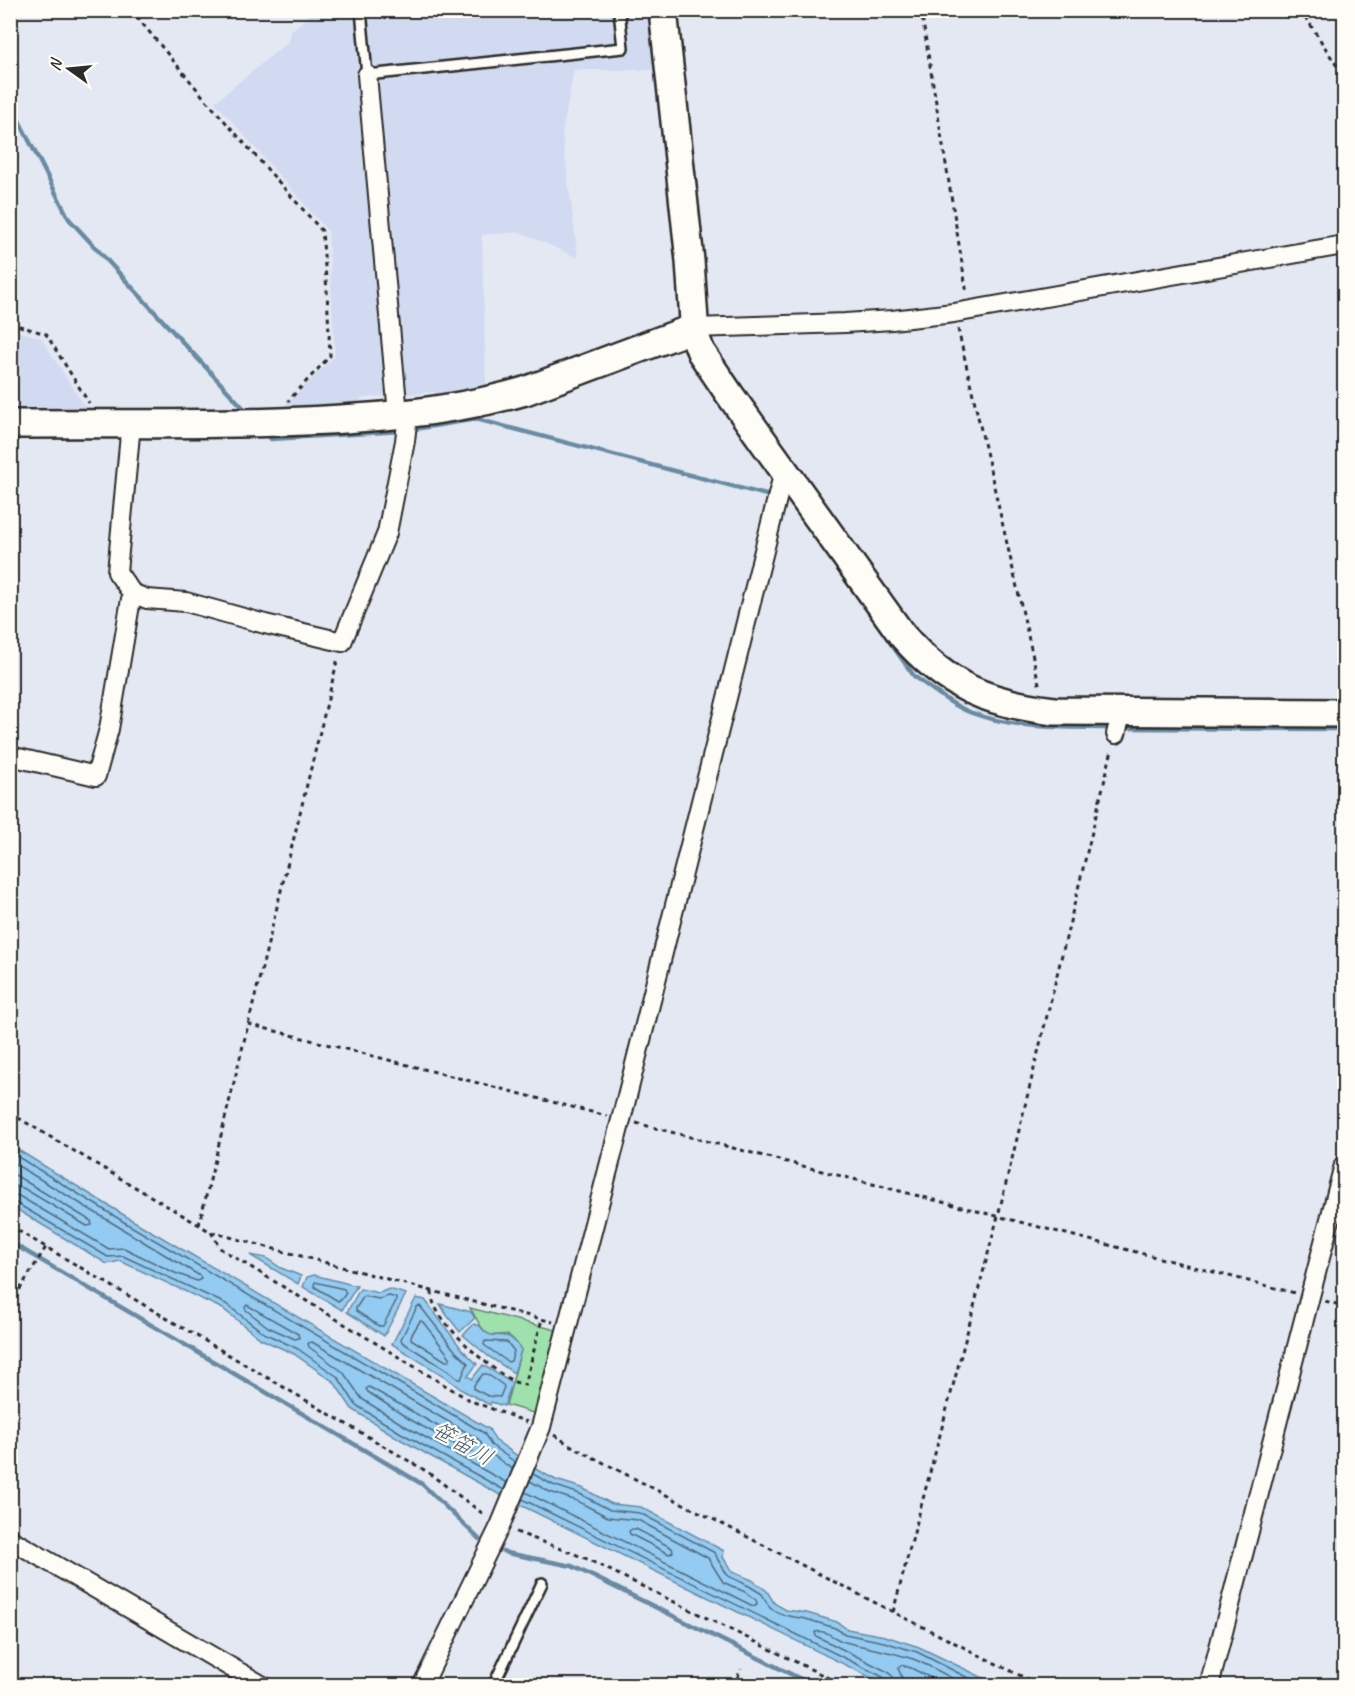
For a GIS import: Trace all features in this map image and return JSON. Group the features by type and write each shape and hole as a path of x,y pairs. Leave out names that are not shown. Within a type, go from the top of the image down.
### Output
{"street":[{"path":"663,10 697,345 780,488 902,635 926,660 953,680 982,696 1023,708 1119,723 1344,713"},
{"path":"131,424 117,572 132,593 147,599 186,602 342,642 387,532 405,423 367,75"},
{"path":"10,424 340,420 405,423 525,391 694,328 868,321 962,312 1344,245"},
{"path":"422,1686 501,1526 540,1430 621,1120 780,488"},
{"path":"10,756 96,776 109,729 132,593"},
{"path":"1209,1686 1344,1165"},
{"path":"10,1539 263,1686"}],"lane":[{"path":"361,10 367,75 623,48 619,10"},
{"path":"493,1686 542,1583"}],"path":[{"path":"131,10 206,100 322,231 330,356 256,422"},
{"path":"921,10 962,312 1045,710"},
{"path":"1299,10 1344,77"},
{"path":"10,323 46,334 101,424"},
{"path":"199,1225 342,642"},
{"path":"893,1612 998,1216 1119,723"},
{"path":"248,1024 1311,1297"},
{"path":"10,1113 211,1232 566,1325"},
{"path":"10,1226 426,1471 501,1526 585,1558 845,1686"},
{"path":"211,1232 221,1249 471,1401 540,1430 1041,1686"},
{"path":"10,1305 46,1247"},
{"path":"432,1291 432,1300 459,1338 491,1366 513,1381 525,1385 542,1319"},
{"path":"734,1686 741,1669"}],"shaded area":[{"path":"314,11 653,11 659,70 574,70 562,134 578,258 520,232 482,235 486,390 439,397 433,392 362,398 349,410 278,412 335,356 328,231 215,102 288,42 291,31"},
{"path":"10,329 41,338 87,410 87,414 11,415"}],"green space":[{"path":"470,1308 560,1331 537,1414 506,1405 521,1350 506,1335 494,1336 486,1333"}],"water":[{"name":"笹笛川","path":"10,1145 132,1220 489,1429 495,1440 539,1471 556,1480 582,1488 612,1504 641,1507 724,1551 723,1557 732,1572 752,1580 767,1591 774,1603 786,1610 807,1613 837,1622 847,1629 885,1636 919,1647 998,1685 886,1685 502,1496 398,1438 352,1409 334,1382 294,1354 261,1339 223,1309 120,1261 107,1264 11,1206"},
{"path":"250,1255 266,1258 281,1268 301,1276 298,1284"},
{"path":"314,1275 357,1286 342,1310 303,1287 307,1277"},
{"path":"360,1289 379,1293 389,1289 406,1294 384,1336 347,1312"},
{"path":"416,1298 425,1300 461,1348 477,1364 468,1376 472,1379 483,1365 512,1383 504,1406 491,1402 490,1405 462,1390 444,1376 392,1344"},
{"path":"440,1304 471,1312 475,1318 460,1332"},
{"path":"474,1324 490,1335 510,1337 515,1342 521,1350 514,1373 488,1356 463,1335"}],"waterway":[{"path":"10,103 69,219 248,413"},
{"path":"409,430 476,419 774,497"},
{"path":"266,432 271,439 401,431"},
{"path":"782,499 789,500 914,676 942,696 972,713 1007,722 1025,725 1114,728"},
{"path":"1123,728 1344,729"},
{"path":"10,1242 422,1484 479,1539"},
{"path":"503,1551 572,1566 815,1686"}]}
